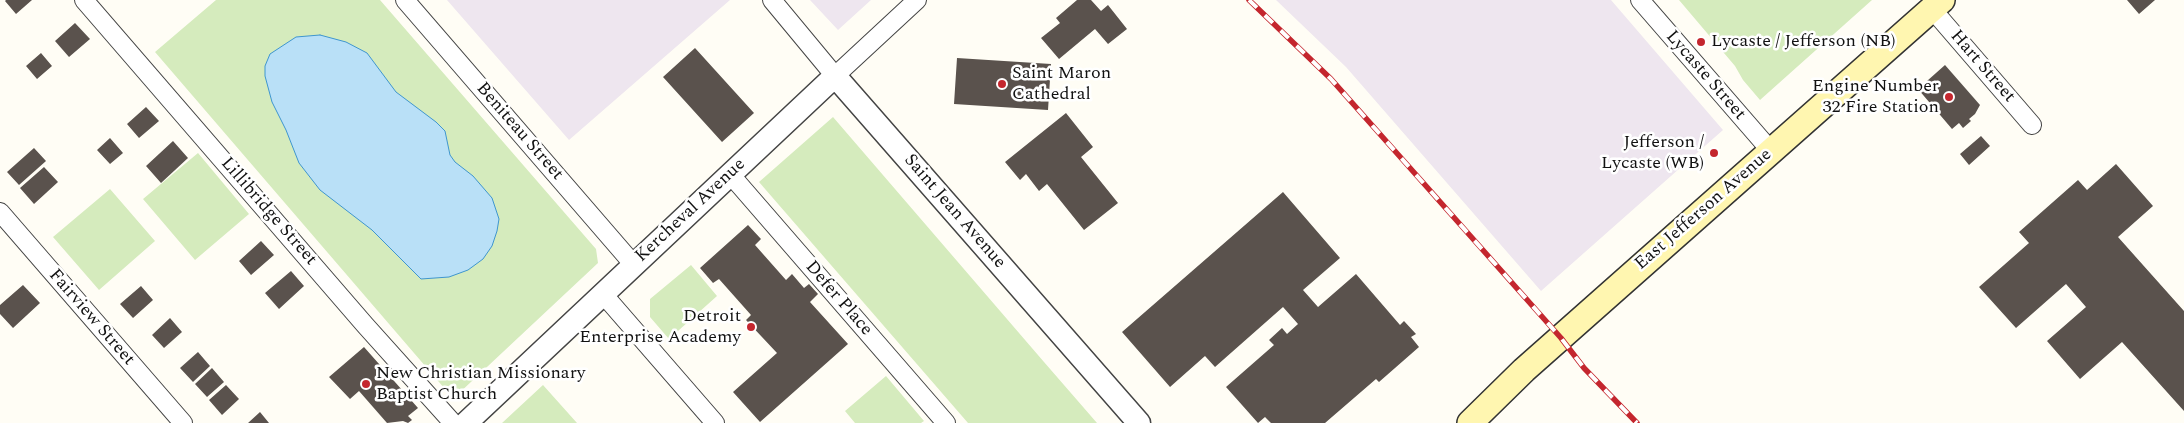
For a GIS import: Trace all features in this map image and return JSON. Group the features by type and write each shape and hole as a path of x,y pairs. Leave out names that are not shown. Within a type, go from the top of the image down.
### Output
{"main road":[{"name":"East Jefferson Avenue","path":"1470,423 1524,370 1937,5"}],"street":[{"name":"Lillibridge Street","path":"84,0 365,325 453,423"},
{"name":"Beniteau Street","path":"405,0 634,265"},
{"name":"Saint Jean Avenue","path":"772,0 835,76 1139,423"},
{"name":"Kercheval Avenue","path":"466,423 917,0"},
{"name":"Lycaste Street","path":"1640,0 1771,151"},
{"name":"Hart Street","path":"1937,5 2032,124"},
{"name":"Defer Place","path":"730,174 946,423"},
{"name":"Fairview Street","path":"0,212 183,423"},
{"path":"603,294 715,423"}],"shaded area":[{"path":"447,0 730,0 569,140"},
{"path":"810,0 871,0 838,30"},
{"path":"1276,0 1611,0 1723,130 1541,291 1346,67"}],"green space":[{"path":"216,0 380,0 596,249 598,263 456,396 451,396 155,52"},
{"path":"1679,0 1872,0 1760,100 1743,80 1735,66"},
{"path":"833,117 1097,423 968,423 759,182"},
{"path":"198,153 249,214 195,260 143,199"},
{"path":"110,189 155,241 99,290 53,237"},
{"path":"691,265 717,296 669,339 650,317 650,299"},
{"path":"886,376 924,421 921,423 855,423 845,411"},
{"path":"543,385 577,423 502,423"}],"water":[{"path":"320,35 346,42 367,53 396,92 445,131 450,155 455,162 473,176 492,198 499,219 492,246 483,259 468,270 449,277 421,279 372,230 320,190 299,163 272,102 265,76 265,66 270,54 296,37"}],"building":[{"path":"6,0 32,0 16,14"},
{"path":"1077,0 1091,0 1101,11 1108,5 1127,29 1108,44 1095,29 1059,59 1041,38 1060,23 1056,18"},
{"path":"2127,0 2155,0 2139,14"},
{"path":"75,23 90,39 69,57 55,41"},
{"path":"695,48 754,113 722,142 663,77"},
{"path":"41,53 52,66 37,79 26,66"},
{"name":"Saint Maron Cathedral","path":"957,58 1051,64 1048,110 954,104"},
{"name":"Engine Number 32 Fire Station","path":"1945,65 1980,105 1975,114 1969,119 1971,121 1963,128 1959,123 1952,129 1918,89"},
{"path":"146,107 159,121 139,138 127,124"},
{"path":"1066,113 1093,147 1081,157 1118,203 1084,230 1047,184 1039,191 1026,174 1020,180 1005,162"},
{"path":"1981,136 1990,146 1969,165 1960,154"},
{"path":"110,138 123,153 110,164 97,150"},
{"path":"173,141 188,158 161,183 146,166"},
{"path":"34,148 46,161 19,185 7,172"},
{"path":"2116,164 2153,206 2118,237 2184,311 2184,411 2122,342 2080,379 2047,341 2086,307 2066,284 2016,328 1979,287 2029,243 2019,232 2078,180 2087,190"},
{"path":"44,167 58,182 34,204 20,188"},
{"path":"1283,192 1340,258 1303,290 1318,307 1356,274 1400,325 1404,321 1416,334 1411,337 1419,347 1379,382 1376,379 1325,423 1271,423 1265,417 1258,423 1226,387 1274,345 1269,340 1282,328 1287,334 1298,324 1283,307 1215,367 1205,356 1170,387 1122,332"},
{"name":"Detroit Enterprise Academy","path":"748,225 761,239 755,245 786,280 792,274 804,288 809,284 818,294 810,302 848,344 760,422 733,392 777,353 746,320 751,315 719,279 713,283 700,268"},
{"path":"261,241 274,255 251,275 239,261"},
{"path":"291,271 304,286 279,309 265,293"},
{"path":"23,285 40,303 13,328 0,314 0,305"},
{"path":"141,286 153,300 133,318 120,304"},
{"path":"170,318 182,332 164,348 152,335"},
{"name":"New Christian Missionary Baptist Church","path":"364,347 418,408 408,416 412,420 408,423 403,421 387,423 359,391 350,399 329,377"},
{"path":"198,352 210,366 193,382 180,368"},
{"path":"212,368 224,382 207,397 195,384"},
{"path":"226,385 239,399 222,415 209,400"},
{"path":"260,412 269,423 248,423"}],"railway":[{"path":"1249,0 1331,79 1561,338 1584,368 1637,423"}],"place":[{"name":"Lycaste / Jefferson (NB)","path":"1701,42"},
{"name":"Saint Maron Cathedral","path":"1002,84"},
{"name":"Engine Number 32 Fire Station","path":"1949,97"},
{"name":"Jefferson / Lycaste (WB)","path":"1714,153"},
{"name":"Detroit Enterprise Academy","path":"751,327"},
{"name":"New Christian Missionary Baptist Church","path":"366,384"}]}
